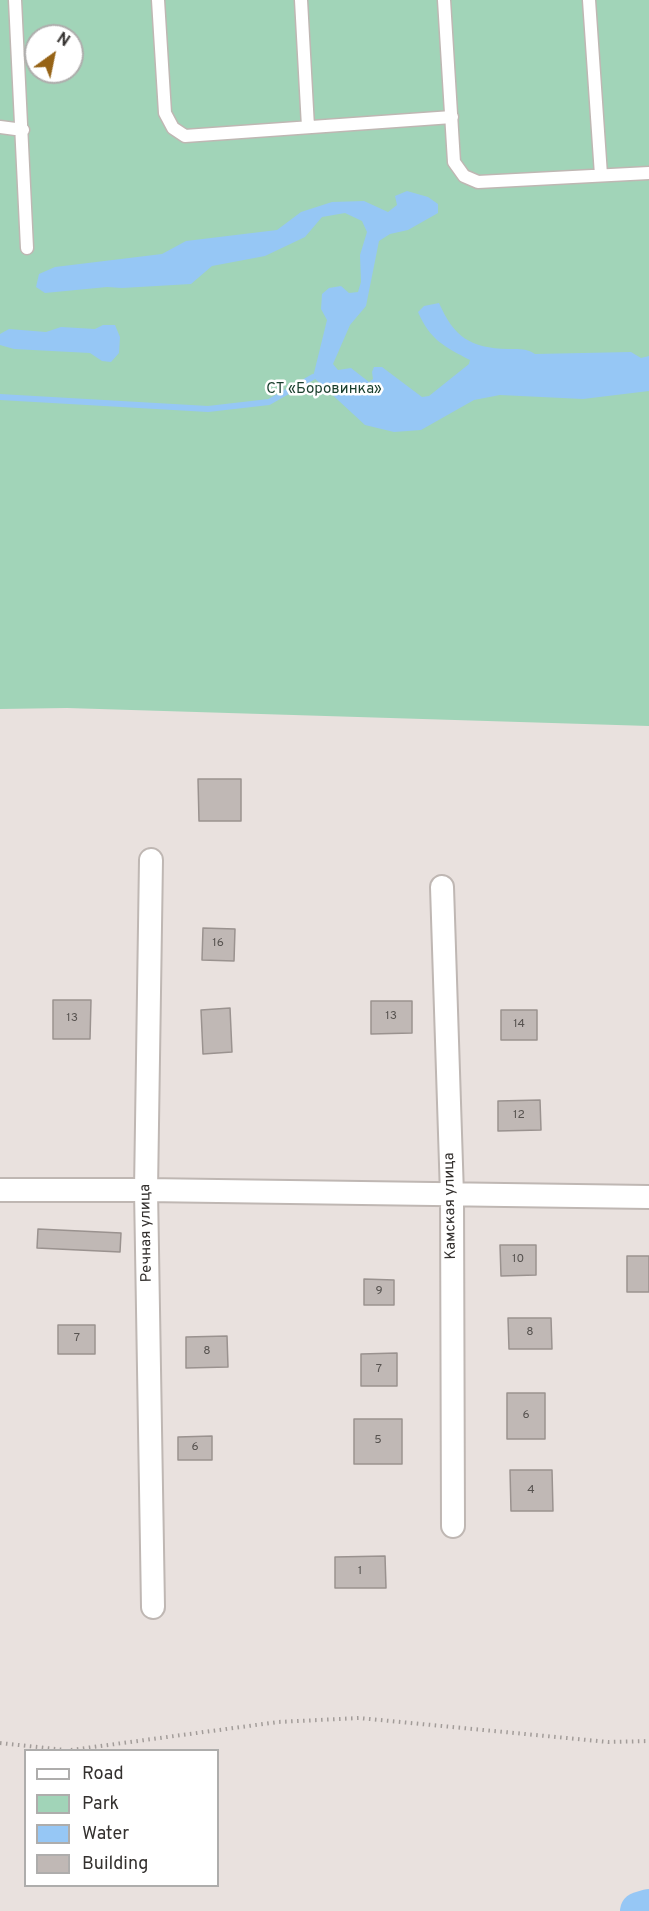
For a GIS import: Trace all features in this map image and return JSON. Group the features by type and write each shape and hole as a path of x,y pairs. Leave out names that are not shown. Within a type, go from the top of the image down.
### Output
{"street":[{"name":"Речная улица","path":"151,860 146,1190 153,1607"},
{"name":"Камская улица","path":"442,887 452,1195 453,1526"},
{"path":"0,1191 146,1190 649,1197"}],"lane":[{"path":"15,0 27,248"},
{"path":"158,0 165,113 172,128 184,136 452,117"},
{"path":"301,0 308,127"},
{"path":"444,0 454,162 464,176 478,182 649,173"},
{"path":"589,0 601,175"},
{"path":"0,127 23,130"}],"path":[{"path":"78,1749 278,1722 359,1718 608,1742 649,1741"},
{"path":"0,1743 56,1749"}],"green space":[{"name":"СТ «Боровинка»","path":"0,0 649,0 649,726 67,708 0,709"}],"water":[{"path":"407,191 428,197 438,204 438,213 408,230 390,234 379,241 366,306 350,325 333,364 338,370 351,368 369,382 373,379 374,367 382,367 422,397 429,396 469,364 470,360 439,342 423,322 418,312 424,306 439,303 457,332 473,343 483,346 522,349 535,354 631,352 641,358 649,356 649,391 583,399 500,395 474,400 421,430 394,432 365,425 313,377 327,320 321,309 322,294 329,288 341,286 349,293 358,292 361,282 360,255 367,232 362,221 345,213 322,217 305,237 265,256 212,266 191,284 107,287 45,293 36,287 39,274 55,267 162,254 186,241 277,230 301,212 332,202 364,201 388,212 397,205 395,196"},
{"path":"103,325 115,325 120,337 119,353 111,362 102,361 90,353 14,349 0,345 0,334 9,329 46,332 61,327 95,329"}],"building":[{"path":"198,779 241,779 241,821 199,821"},
{"path":"203,928 235,929 234,961 202,960"},
{"path":"53,1000 91,1000 90,1039 53,1039"},
{"path":"371,1001 412,1001 412,1033 371,1034"},
{"path":"230,1008 232,1052 203,1054 201,1010"},
{"path":"501,1010 537,1010 537,1040 501,1040"},
{"path":"540,1100 541,1130 498,1131 498,1101"},
{"path":"38,1229 121,1233 120,1252 37,1248"},
{"path":"500,1245 536,1245 536,1275 501,1276"},
{"path":"627,1256 649,1256 649,1292 627,1292"},
{"path":"364,1279 394,1280 394,1305 364,1305"},
{"path":"508,1318 551,1318 552,1349 509,1349"},
{"path":"58,1325 95,1325 95,1354 58,1354"},
{"path":"227,1336 228,1367 186,1368 186,1337"},
{"path":"397,1353 397,1386 361,1386 361,1354"},
{"path":"507,1393 545,1393 545,1439 507,1439"},
{"path":"354,1419 402,1419 402,1464 354,1464"},
{"path":"212,1436 212,1460 178,1460 178,1437"},
{"path":"510,1470 552,1470 553,1511 511,1511"},
{"path":"385,1556 386,1588 335,1588 335,1557"}],"waterway":[{"path":"0,397 208,409 269,402 313,377"},
{"path":"639,1911 649,1908"}]}
